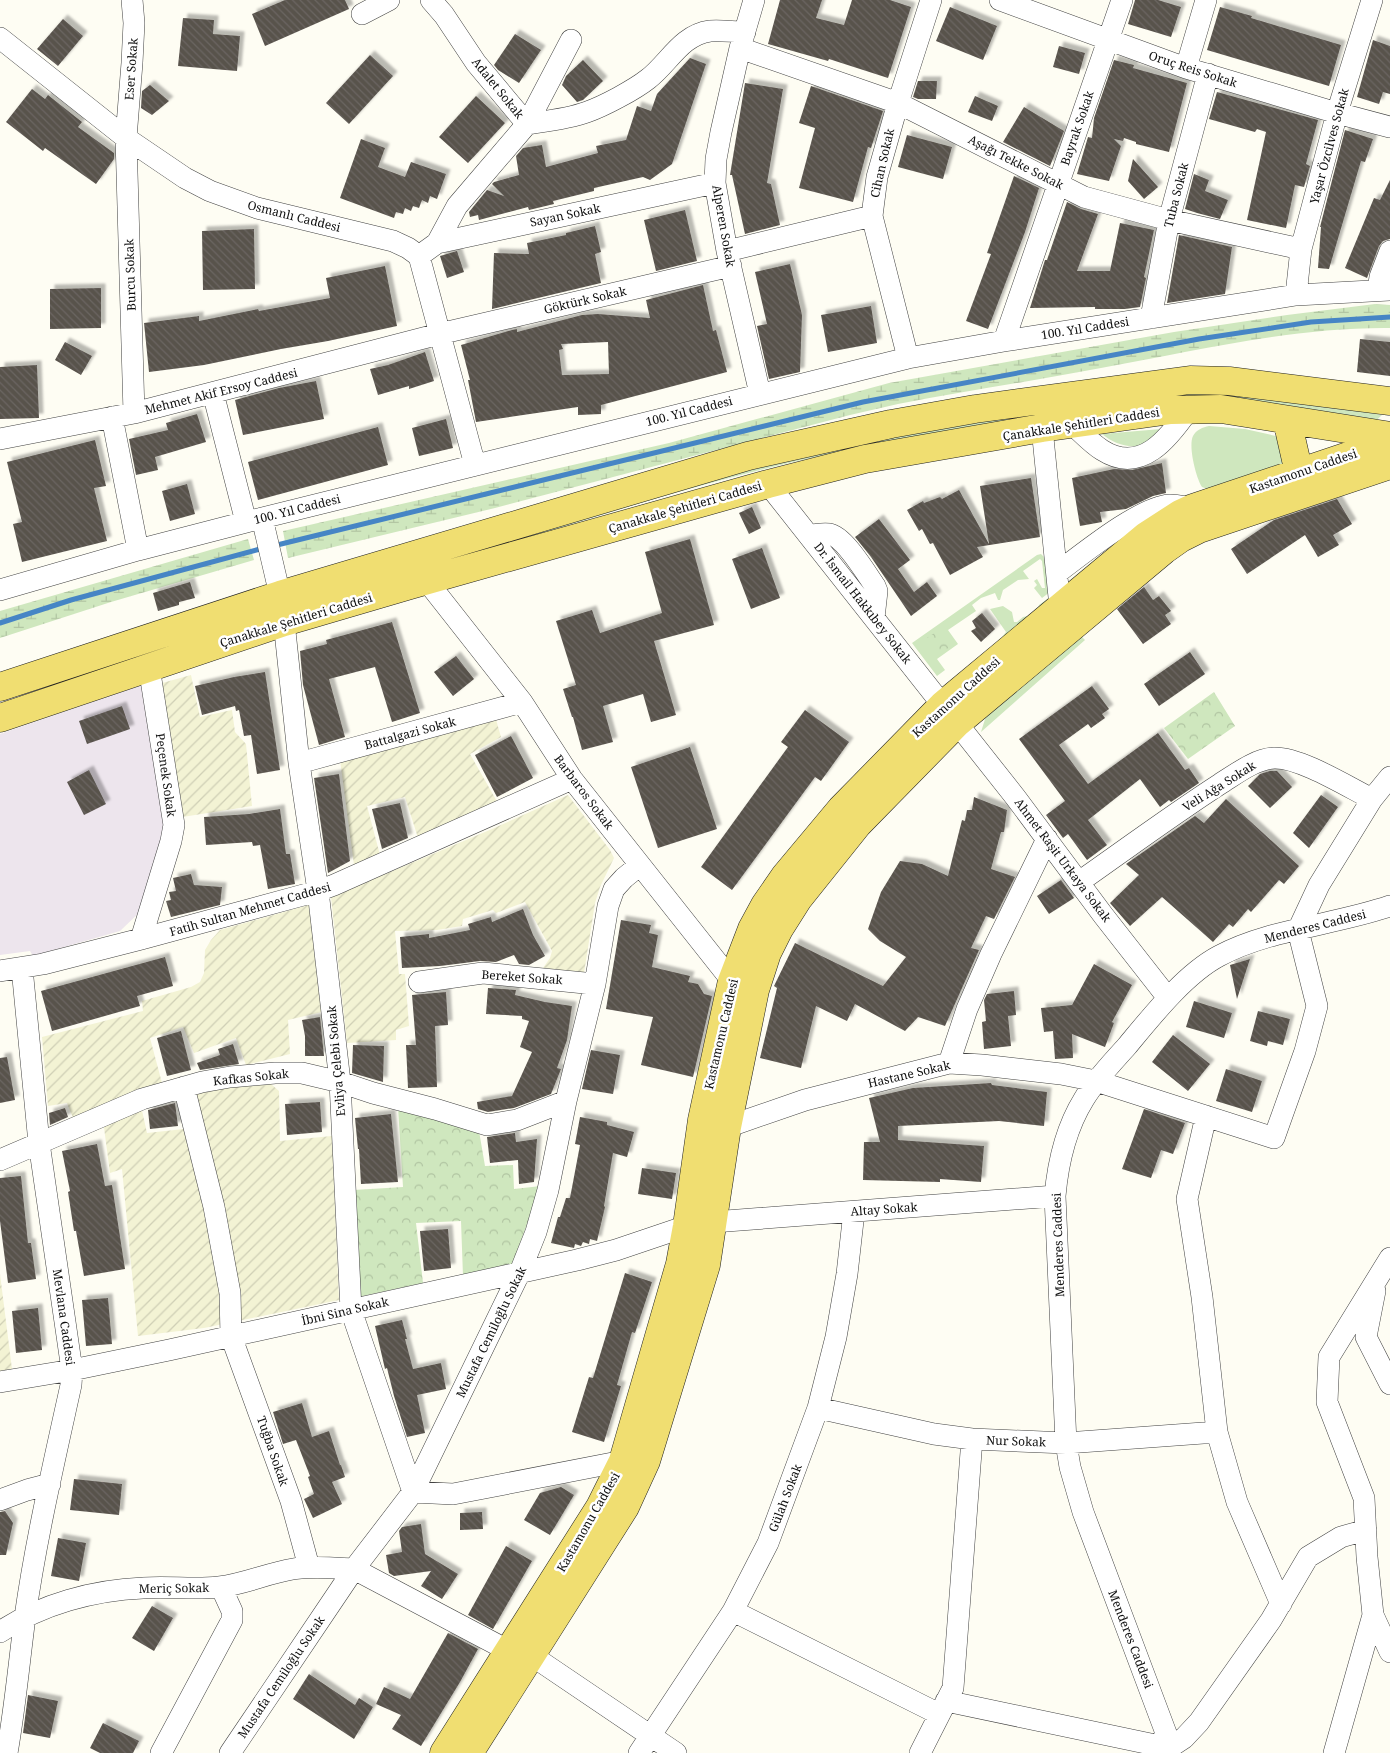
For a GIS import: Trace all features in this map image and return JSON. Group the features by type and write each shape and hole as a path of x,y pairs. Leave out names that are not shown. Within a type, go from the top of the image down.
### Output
{"main road":[{"name":"Çanakkale Şehitleri Caddesi","path":"0,718 284,622 417,572 748,456 892,424 975,409 1190,380 1229,382 1390,401"},
{"name":"Çanakkale Şehitleri Caddesi","path":"0,687 280,595 417,572 865,459 1042,428 1189,409 1221,409 1390,436"},
{"path":"1287,420 1299,473"},
{"name":"Kastamonu Caddesi","path":"469,1753 520,1653 623,1461 680,1264 700,1224 727,1127 752,929 765,905 785,876 841,809 948,705 1060,607 1129,536 1164,524 1193,508 1390,442"},
{"name":"Kastamonu Caddesi","path":"948,705 1181,538 1199,529 1390,465"},
{"path":"280,595 284,622"},
{"name":"Kastamonu Caddesi","path":"444,1753 520,1653 625,1507 646,1461 706,1265 700,1224 702,1120 744,985"}],"street":[{"name":"Eser Sokak","path":"126,138 134,23 132,0"},
{"path":"362,14 390,0"},
{"name":"Adalet Sokak","path":"431,0 444,15 476,63 527,124 588,112 610,101 648,79 682,43 695,35 710,31 742,40"},
{"name":"Alperen Sokak","path":"754,0 742,40 721,132 716,159 715,184 729,258 760,394"},
{"name":"Cihan Sokak","path":"908,358 872,216 877,176 931,0"},
{"name":"Oruç Reis Sokak","path":"1000,0 1186,68 1390,127"},
{"name":"Bayrak Sokak","path":"1004,341 1122,0"},
{"path":"1186,68 1206,0"},
{"name":"Yaşar Özcilves Sokak","path":"1296,295 1301,249 1337,113 1372,0"},
{"name":"Osmanlı Caddesi","path":"0,38 126,138 186,178 210,191 257,208 393,241 419,256"},
{"path":"437,243 457,206 527,124 571,40"},
{"name":"Aşağı Tekke Sokak","path":"742,40 898,103 1092,199 1169,220 1301,249"},
{"name":"Tuba Sokak","path":"1151,318 1169,220 1208,74"},
{"name":"Burcu Sokak","path":"126,138 134,413"},
{"name":"Sayan Sokak","path":"419,256 437,243 715,184"},
{"name":"Göktürk Sokak","path":"439,334 729,258 872,216"},
{"path":"1384,290 1380,276 1390,251"},
{"path":"419,256 475,465"},
{"name":"100. Yıl Caddesi","path":"0,590 138,550 258,526 475,465 908,358 1296,295 1384,290"},
{"name":"Mehmet Akif Ersoy Caddesi","path":"0,439 134,413 439,334"},
{"path":"213,393 273,565 280,595"},
{"path":"1072,424 1103,451 1120,458 1128,458 1139,456 1161,444 1189,409"},
{"path":"112,418 138,550"},
{"path":"1042,428 1060,607"},
{"name":"Dr. İsmail Hakkıbey Sokak","path":"768,484 874,618 948,705"},
{"path":"1057,573 1129,536"},
{"name":"Barbaros Sokak","path":"417,572 522,702 572,779 640,865 744,985"},
{"name":"Evliya Çelebi Sokak","path":"284,622 299,763 318,891 340,1082 351,1310 413,1492"},
{"path":"908,644 941,687 948,705"},
{"name":"Peçenek Sokak","path":"141,939 171,841 174,825 149,667"},
{"name":"Battalgazi Sokak","path":"299,763 522,702"},
{"name":"Ahmet Raşit Urkaya Sokak","path":"948,705 1079,882 1168,998"},
{"name":"Veli Ağa Sokak","path":"1079,882 1200,797 1242,770 1262,760 1275,758 1294,761 1372,799"},
{"path":"1298,930 1319,885 1372,799 1390,777"},
{"name":"Fatih Sultan Mehmet Caddesi","path":"0,971 22,968 141,939 318,891 361,874 572,779"},
{"path":"949,1063 970,1001 1047,839"},
{"name":"Mustafa Cemiloğlu Sokak","path":"230,1753 354,1569 413,1492 520,1272 536,1232 548,1190 566,1101 595,984 608,906 614,889 640,865"},
{"name":"Menderes Caddesi","path":"1159,1750 1166,1733 1084,1512 1070,1467 1066,1443 1055,1196 1057,1173 1067,1137 1084,1099 1096,1082 1168,998 1200,969 1218,956 1263,938 1371,913 1390,906"},
{"name":"Hastane Sokak","path":"727,1127 805,1100 949,1063 1061,1074 1096,1082 1274,1138 1305,1051 1317,1006 1298,930"},
{"name":"Mevlana Caddesi","path":"7,1753 15,1710 26,1616 50,1484 71,1385 72,1370 40,1143 22,968"},
{"name":"Bereket Sokak","path":"419,982 483,972 595,984"},
{"name":"Kafkas Sokak","path":"0,1160 142,1098 230,1077 283,1072 302,1073 429,1107 487,1125 517,1120 566,1101"},
{"name":"Tuğba Sokak","path":"184,1087 214,1207 230,1293 231,1336 288,1493 309,1567"},
{"path":"1206,1116 1187,1199 1202,1296 1217,1432 1237,1502 1281,1604"},
{"name":"Altay Sokak","path":"700,1224 1055,1196"},
{"name":"Gülah Sokak","path":"639,1753 733,1611 768,1543 818,1408 836,1337 847,1274 854,1212"},
{"name":"İbni Sina Sokak","path":"0,1382 72,1370 520,1272 616,1250 700,1224"},
{"path":"1390,1258 1329,1357 1327,1402 1364,1498 1373,1615 1390,1652"},
{"path":"1378,1276 1366,1337 1390,1384"},
{"name":"Nur Sokak","path":"818,1408 942,1435 972,1439 1066,1443 1217,1432"},
{"path":"920,1753 953,1688 972,1439"},
{"path":"413,1492 453,1494 623,1461"},
{"path":"0,1500 50,1484"},
{"path":"733,1611 943,1708 1159,1750 1172,1746 1184,1738 1199,1722 1271,1620 1308,1557 1341,1537 1366,1530"},
{"name":"Meriç Sokak","path":"0,1632 26,1616 64,1602 120,1590 221,1587 292,1569 309,1567 354,1569"},
{"path":"354,1569 520,1653 651,1735 676,1753"},
{"path":"161,1753 232,1620 232,1611 221,1587"},
{"path":"1334,1753 1373,1615"}],"shaded area":[{"path":"141,685 166,831 143,909 120,931 33,956 30,951 0,955 0,734"}],"green space":[{"path":"1375,304 1390,305 1390,328 1317,331 1245,341 898,404 495,508 288,558 283,531 669,443 889,383 1174,332"},
{"path":"1257,393 1382,415 1368,428 1266,406 885,443 770,467 714,482 433,567 430,561 696,481 880,437 1149,394"},
{"path":"1209,426 1245,429 1280,438 1283,464 1207,489 1202,487 1197,477 1191,447 1193,436 1196,432"},
{"path":"1161,429 1148,442 1133,446 1118,443 1102,434"},
{"path":"248,539 254,560 111,602 0,638 0,611"},
{"path":"1041,554 1045,558 1050,592 1042,598 1034,588 1037,585 1034,581 1037,579 1042,588 1045,588 1042,561 1040,559 1023,571 1029,579 1018,580 1003,590 1000,600 998,600 995,593 981,598 972,605 976,611 948,630 958,644 937,659 945,670 937,676 912,643"},
{"path":"1050,597 1051,602 1007,638 1002,637 1006,632 990,609 1003,606 1012,612 1014,622 1017,622 1023,617 1032,615 1039,605"},
{"path":"943,627 955,643 936,657 924,640"},
{"path":"1081,636 1085,640 981,732 986,716"},
{"path":"191,675 200,717 232,710 235,732 246,744 252,806 176,818 155,685"},
{"path":"1214,692 1235,726 1188,759 1164,728"},
{"path":"495,716 501,737 470,754 499,805 419,841 405,797 367,806 380,855 354,865 340,760"},
{"path":"568,795 614,858 600,887 595,903 584,973 543,968 550,958 552,951 525,902 496,913 493,910 463,919 462,926 437,930 395,931 399,974 405,974 409,1026 396,1030 396,1040 347,1043 331,897"},
{"path":"312,904 326,1011 288,1020 290,1054 246,1065 236,1038 194,1053 183,1027 150,1038 162,1083 73,1118 67,1103 48,1106 42,1037 143,1011 142,1001 191,987 200,982 204,973 205,950 220,930"},
{"path":"258,1082 271,1084 279,1091 280,1141 332,1136 339,1300 204,1328 138,1336 122,1169 110,1173 103,1120 141,1106 147,1133 184,1129 180,1096"},
{"path":"398,1107 479,1131 485,1166 513,1165 514,1189 541,1186 512,1265 463,1276 461,1221 416,1223 423,1283 358,1297 354,1190 403,1187"},
{"path":"0,1274 12,1369 0,1371"}],"building":[{"path":"285,0 345,0 349,9 265,46 252,14"},
{"path":"780,0 822,0 816,18 844,25 852,0 890,0 911,7 888,78 829,59 828,61 768,44"},
{"path":"1135,0 1158,0 1181,7 1171,37 1128,24"},
{"path":"950,7 997,26 983,60 936,41"},
{"path":"1220,7 1341,45 1329,86 1207,50"},
{"path":"183,18 214,20 213,34 240,36 237,71 178,66"},
{"path":"63,19 83,36 58,66 37,49"},
{"path":"515,34 541,50 519,83 498,70 494,65"},
{"path":"1373,40 1390,46 1390,94 1383,92 1379,104 1357,97"},
{"path":"1059,46 1085,53 1079,74 1053,67"},
{"path":"370,55 393,76 349,124 326,103"},
{"path":"690,58 706,64 672,164 650,180 643,177 594,188 594,191 553,201 554,204 529,210 528,207 479,220 478,215 470,217 469,212 487,190 504,196 492,184 519,175 516,156 523,148 542,145 546,167 598,153 596,146 626,140 637,106 651,111 657,94"},
{"path":"583,60 603,81 583,100 577,102 562,85 566,76"},
{"path":"1114,60 1134,65 1133,68 1187,83 1169,152 1136,144 1136,142 1124,138 1123,141 1114,139 1121,146 1109,181 1077,174 1088,137 1092,138 1094,118"},
{"path":"918,81 937,81 936,99 918,99 913,97"},
{"path":"745,83 783,89 767,183 771,184 780,225 745,234 732,175 730,175"},
{"path":"150,85 169,101 152,115 141,108 142,91"},
{"path":"811,86 883,111 871,148 868,147 853,202 799,188 815,128 799,123"},
{"path":"32,89 45,99 48,95 82,122 78,127 114,153 114,159 96,184 45,148 43,151 6,122"},
{"path":"1217,92 1318,120 1306,164 1310,166 1304,187 1295,185 1286,228 1247,220 1266,132 1257,129 1255,132 1209,119"},
{"path":"476,96 505,123 468,163 439,137"},
{"path":"975,96 998,106 992,121 968,112"},
{"path":"1024,107 1064,131 1050,166 1003,142"},
{"path":"1345,130 1373,139 1365,162 1361,161 1329,269 1318,268 1320,227"},
{"path":"907,135 952,147 943,179 898,167"},
{"path":"361,139 385,148 378,167 405,177 411,162 446,174 437,199 430,196 428,203 422,200 419,208 413,206 411,211 405,208 403,214 396,212 394,218 340,198"},
{"path":"1133,159 1158,187 1144,199 1128,181"},
{"path":"1194,174 1209,180 1205,191 1228,200 1220,219 1185,209"},
{"path":"1014,176 1039,188 1025,232 988,329 966,321 991,254 987,253"},
{"path":"1390,180 1390,239 1383,241 1379,246 1367,278 1345,268 1374,198 1380,200"},
{"path":"1067,202 1098,214 1077,271 1110,271 1120,223 1154,230 1140,307 1125,309 1095,309 1095,307 1030,308 1045,260 1047,260"},
{"path":"685,210 697,261 656,271 644,220"},
{"path":"595,226 601,252 595,254 601,283 492,309 494,253 529,254 527,243 566,235 566,233"},
{"path":"254,229 255,289 203,290 202,231"},
{"path":"1179,235 1232,247 1225,294 1167,303"},
{"path":"457,251 464,272 447,278 440,256"},
{"path":"790,264 802,315 800,372 769,379 757,326 767,324 755,272"},
{"path":"385,266 397,326 204,365 149,372 144,323 199,316 199,321 258,309 259,311 330,298 326,278"},
{"path":"703,285 713,331 716,330 727,372 601,405 601,414 578,415 578,407 476,422 468,380 470,380 461,345 512,330 517,329 517,332 582,315 598,314 650,318 646,300","holes":["608,342 609,374 562,375 559,350 563,349 561,344"]},
{"path":"101,288 101,328 50,329 50,289"},
{"path":"871,306 877,343 828,352 821,315"},
{"path":"1360,339 1390,342 1390,376 1357,372"},
{"path":"65,342 92,356 81,375 55,360"},
{"path":"425,352 434,381 409,389 409,386 378,395 370,369"},
{"path":"37,365 39,418 0,419 0,367"},
{"path":"316,381 324,419 243,435 235,400 279,388"},
{"path":"197,414 206,442 155,457 158,470 136,475 129,439 168,430 166,423"},
{"path":"446,419 453,448 419,456 412,428"},
{"path":"378,427 388,465 258,500 248,462"},
{"path":"95,440 106,486 94,488 107,541 22,562 13,524 22,522 7,462"},
{"path":"1162,463 1166,493 1153,496 1126,509 1100,512 1102,522 1080,526 1072,478 1114,469 1132,470"},
{"path":"1031,478 1040,537 977,547 983,557 950,575 933,543 930,544 922,529 919,531 907,510 923,501 924,503 940,497 942,499 959,490 989,544 980,486"},
{"path":"187,484 195,514 170,521 162,491"},
{"path":"1337,499 1352,524 1333,535 1339,545 1318,557 1305,535 1247,574 1231,549 1274,520"},
{"path":"752,507 761,528 749,534 739,513"},
{"path":"879,519 910,560 898,569 914,592 927,582 937,596 911,616 855,537"},
{"path":"690,539 714,625 654,641 676,715 651,722 643,694 603,706 613,742 582,750 563,689 576,685 556,621 592,610 600,633 662,613 645,552"},
{"path":"762,548 780,598 751,609 732,559"},
{"path":"190,582 195,598 179,602 179,605 158,611 153,593"},
{"path":"1144,587 1153,600 1159,596 1171,611 1165,615 1171,624 1143,644 1117,609"},
{"path":"982,613 995,629 981,642 971,631 976,628 972,621"},
{"path":"392,622 420,713 392,722 375,667 329,679 345,737 319,745 303,685 300,651 327,644 326,640"},
{"path":"1190,652 1205,674 1159,706 1144,684"},
{"path":"456,656 474,679 453,696 434,672"},
{"path":"265,672 280,770 257,774 251,735 244,736 239,710 236,711 235,706 202,715 195,686"},
{"path":"1092,686 1109,709 1102,714 1105,718 1091,728 1088,724 1059,745 1088,784 1158,733 1185,770 1189,768 1199,783 1171,802 1169,800 1160,807 1140,779 1088,820 1107,845 1087,860 1068,834 1063,838 1046,815 1065,801 1019,739"},
{"path":"122,706 130,729 87,744 79,721"},
{"path":"805,710 849,742 821,781 815,777 732,890 701,867 788,747 781,742"},
{"path":"511,736 533,778 497,797 475,755"},
{"path":"690,747 717,829 658,848 631,767"},
{"path":"89,770 106,804 84,815 67,782"},
{"path":"1277,771 1292,787 1270,808 1248,786 1260,774"},
{"path":"339,774 350,861 328,873 314,778"},
{"path":"1321,795 1338,807 1309,848 1293,833"},
{"path":"974,797 1007,810 1004,832 1001,832 991,869 1015,877 994,919 986,916 971,948 979,950 945,1026 918,1017 905,1031 855,1004 847,1021 816,1006 801,1068 760,1058 777,988 774,986 795,943 883,986 906,957 880,941 868,929 881,892 900,861 922,864 948,876 962,820 965,821 967,810 972,810"},
{"path":"1226,799 1299,866 1284,884 1279,880 1251,912 1248,909 1233,927 1229,924 1213,942 1162,897 1130,926 1110,903 1139,875 1126,864 1195,816 1204,823"},
{"path":"400,803 408,838 382,849 372,809"},
{"path":"280,809 286,854 290,854 295,884 268,889 260,845 253,846 252,842 206,845 204,817 249,814"},
{"path":"191,874 194,885 222,887 220,905 171,917 166,901 171,900 169,892 176,891 173,878"},
{"path":"1061,880 1074,898 1049,914 1037,896"},
{"path":"523,909 533,935 545,956 529,965 519,964 514,955 496,962 480,961 402,968 400,937 429,934 429,938 470,930 468,924 491,917 492,922"},
{"path":"621,920 651,925 649,933 658,935 652,967 690,976 688,982 698,984 704,994 712,996 693,1077 641,1065 653,1017 606,1009"},
{"path":"165,957 173,986 137,996 140,1006 52,1031 41,991"},
{"path":"1250,959 1237,999 1230,965"},
{"path":"1094,964 1132,985 1112,1022 1114,1023 1105,1047 1072,1034 1073,1058 1055,1059 1053,1031 1044,1032 1041,1008 1072,1005"},
{"path":"488,988 516,990 515,995 572,1006 567,1040 557,1068 561,1069 551,1094 514,1108 488,1112 478,1109 477,1102 512,1096 532,1052 520,1047 529,1021 522,1019 522,1016 486,1014"},
{"path":"1014,991 1016,1015 1008,1016 1011,1046 984,1049 982,1022 986,1021 984,1000 987,994"},
{"path":"446,992 448,1025 435,1026 437,1087 408,1088 406,1045 416,1045 412,995"},
{"path":"1194,1001 1232,1013 1224,1038 1186,1027"},
{"path":"1258,1011 1290,1019 1283,1045 1268,1041 1267,1046 1250,1041"},
{"path":"320,1017 324,1056 305,1056 305,1036 302,1020"},
{"path":"181,1031 191,1070 167,1076 157,1038"},
{"path":"1173,1035 1210,1064 1188,1091 1152,1062"},
{"path":"233,1044 239,1064 200,1070 197,1063 220,1055 218,1049"},
{"path":"353,1045 384,1046 383,1082 352,1073"},
{"path":"591,1050 620,1055 613,1094 582,1089"},
{"path":"7,1057 15,1100 0,1103 0,1058"},
{"path":"1226,1069 1262,1081 1252,1112 1216,1101"},
{"path":"991,1083 992,1085 1047,1092 1044,1126 999,1121 898,1126 898,1140 984,1146 981,1182 940,1179 940,1182 863,1180 864,1142 880,1142 869,1098 913,1088"},
{"path":"320,1102 322,1132 287,1135 285,1104"},
{"path":"175,1103 178,1126 150,1129 148,1110"},
{"path":"65,1108 68,1117 50,1125 49,1113"},
{"path":"1144,1109 1185,1123 1173,1154 1161,1150 1151,1178 1122,1169"},
{"path":"391,1114 398,1182 361,1184 355,1118"},
{"path":"580,1117 607,1122 607,1125 634,1132 627,1157 613,1153 605,1207 597,1241 590,1239 589,1244 583,1242 581,1246 575,1244 574,1248 551,1243 558,1217 560,1217 566,1198 570,1198 580,1145 575,1144"},
{"path":"515,1133 516,1142 537,1139 534,1182 519,1184 518,1160 490,1163 487,1137"},
{"path":"97,1144 105,1186 112,1185 125,1269 84,1276 76,1231 74,1231 68,1192 70,1191 62,1151"},
{"path":"642,1168 676,1173 672,1199 638,1194"},
{"path":"21,1176 28,1243 31,1243 36,1279 8,1283 0,1221 0,1178"},
{"path":"448,1229 451,1268 424,1271 420,1231"},
{"path":"625,1273 652,1282 635,1333 632,1332 617,1385 621,1386 604,1442 572,1432 589,1377 593,1378"},
{"path":"108,1298 112,1344 86,1346 82,1300"},
{"path":"38,1308 42,1350 16,1353 12,1311"},
{"path":"402,1320 413,1369 441,1363 446,1389 417,1395 425,1433 407,1437 387,1368 385,1369 375,1326"},
{"path":"302,1403 312,1437 329,1431 345,1477 332,1482 342,1504 313,1518 304,1499 314,1494 308,1477 310,1476 296,1440 283,1444 273,1412"},
{"path":"74,1479 122,1484 119,1515 70,1510"},
{"path":"561,1487 574,1495 550,1535 524,1520 540,1493"},
{"path":"5,1511 13,1523 6,1555 0,1555 0,1512"},
{"path":"482,1512 483,1529 460,1530 460,1513"},
{"path":"421,1524 425,1554 458,1574 442,1599 421,1586 431,1571 394,1576 389,1573 386,1555 402,1552 399,1531 402,1527"},
{"path":"58,1538 86,1543 79,1581 51,1576"},
{"path":"506,1546 532,1561 493,1629 468,1615"},
{"path":"152,1606 173,1618 154,1651 132,1638"},
{"path":"448,1633 478,1649 421,1746 392,1729 401,1715 376,1704 384,1687 410,1699"},
{"path":"309,1674 355,1705 359,1698 373,1707 354,1739 293,1699"},
{"path":"28,1695 58,1701 50,1738 23,1733"},
{"path":"103,1723 139,1741 133,1753 100,1753 90,1748"}],"waterway":[{"path":"273,546 863,402 1199,339 1311,322 1390,317"},
{"path":"0,623 71,600 264,548"}]}
